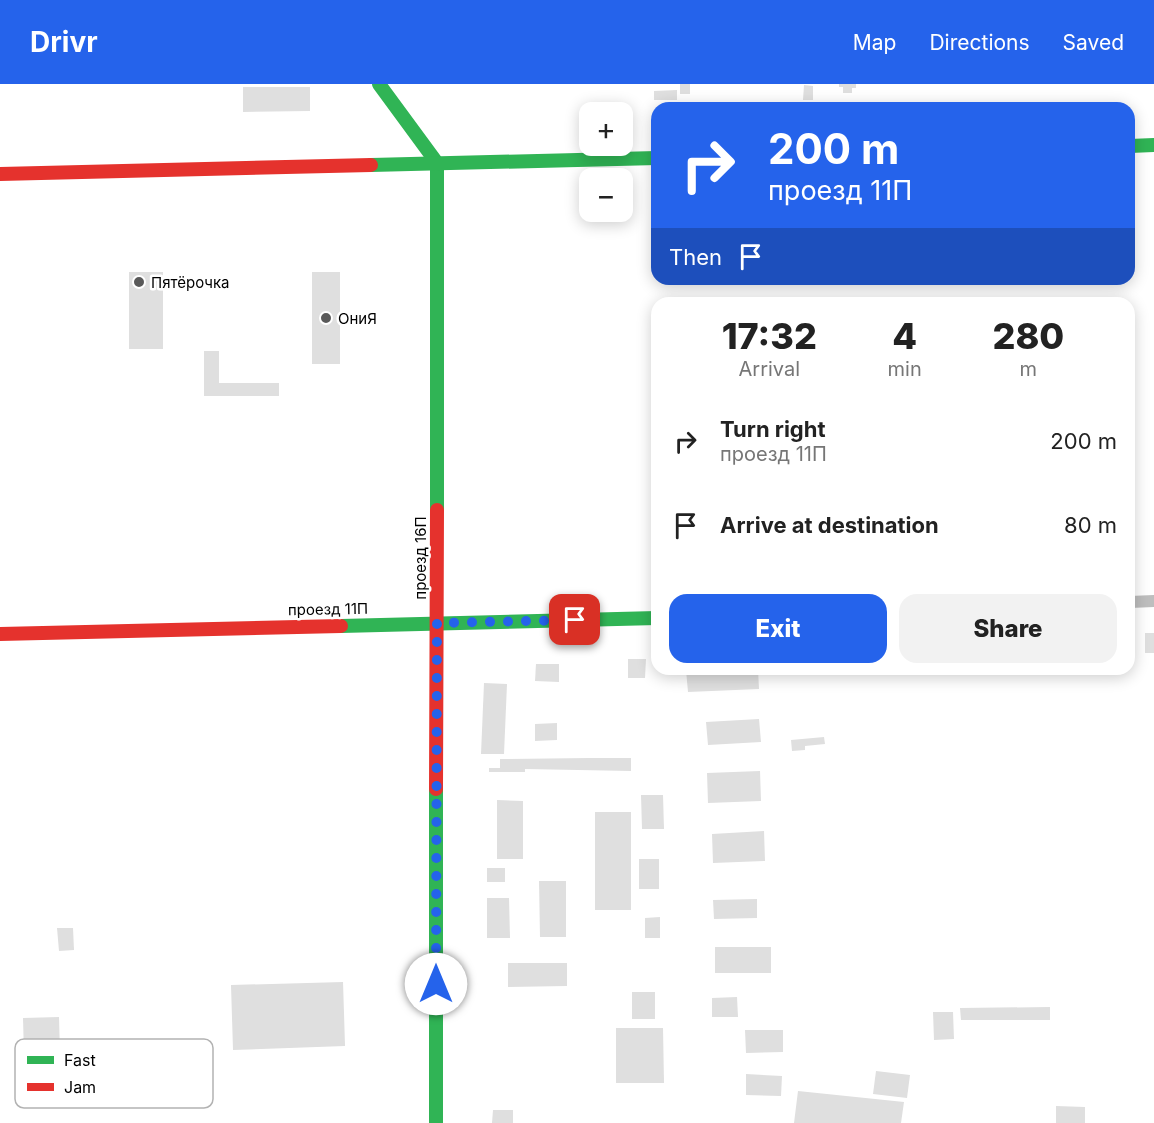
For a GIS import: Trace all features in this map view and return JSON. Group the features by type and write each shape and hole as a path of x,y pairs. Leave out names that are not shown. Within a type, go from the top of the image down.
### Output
{"main road":[{"path":"379,84 436,164"},
{"path":"1135,146 1154,145"},
{"path":"0,174 651,158"},
{"name":"проезд 16П","path":"436,164 436,1123"},
{"name":"проезд 11П","path":"0,634 651,618"}],"street":[{"path":"1135,602 1154,601"}],"building":[{"path":"680,84 690,84 690,94 680,94"},
{"path":"839,84 856,84 856,88 852,88 852,93 843,93 843,87 839,87"},
{"path":"804,85 813,86 813,100 803,100"},
{"path":"243,87 310,87 310,111 243,112"},
{"path":"677,90 677,100 654,100 654,91"},
{"path":"129,272 163,272 163,349 129,349"},
{"name":"ОниЯ","path":"312,272 340,272 340,364 312,364"},
{"path":"204,351 219,351 219,383 279,383 279,396 204,396"},
{"path":"1145,633 1154,633 1154,653 1145,653"},
{"path":"628,659 646,659 645,678 628,678"},
{"path":"536,664 559,664 559,682 535,681"},
{"path":"686,675 758,675 759,689 688,692"},
{"path":"484,683 507,684 504,754 481,754"},
{"path":"759,719 761,742 708,745 706,722"},
{"path":"557,723 557,740 535,741 535,724"},
{"path":"824,737 825,744 805,746 805,750 792,751 791,740"},
{"path":"631,758 631,771 525,769 525,772 489,772 489,768 500,768 500,759"},
{"path":"760,771 761,801 708,803 707,773"},
{"path":"641,795 663,795 664,829 642,829"},
{"path":"497,800 523,801 523,859 497,859"},
{"path":"595,812 631,812 631,910 595,910"},
{"path":"764,831 765,861 713,863 712,834"},
{"path":"639,859 659,859 659,889 639,889"},
{"path":"487,868 505,868 505,882 487,882"},
{"path":"539,881 566,881 566,937 540,937"},
{"path":"487,898 509,898 510,938 487,938"},
{"path":"757,899 757,918 714,919 713,900"},
{"path":"660,917 660,938 645,938 645,918"},
{"path":"57,928 73,928 74,950 59,951"},
{"path":"715,947 771,947 771,973 715,973"},
{"path":"508,963 567,963 567,986 508,987"},
{"path":"343,982 345,1046 233,1050 231,985"},
{"path":"632,992 655,992 655,1019 632,1019"},
{"path":"737,997 738,1017 712,1017 712,998"},
{"path":"1050,1007 1050,1020 961,1020 960,1008"},
{"path":"933,1012 953,1012 954,1039 934,1040"},
{"path":"59,1017 60,1039 24,1039 23,1018"},
{"path":"616,1028 663,1028 664,1083 616,1083"},
{"path":"745,1030 783,1030 783,1052 746,1053"},
{"path":"876,1071 910,1075 907,1098 873,1094"},
{"path":"746,1074 782,1076 781,1096 746,1095"},
{"path":"798,1091 904,1102 901,1123 794,1123"},
{"path":"1056,1106 1085,1107 1085,1123 1056,1123"},
{"path":"493,1110 513,1110 513,1123 492,1123"}],"traffic: fast":[{"path":"379,84 437,163 437,510"},
{"path":"1135,146 1154,145"},
{"path":"371,165 651,158"},
{"path":"341,626 651,618"},
{"path":"436,789 436,1123"}],"traffic: jam":[{"path":"0,174 371,165"},
{"path":"436,789 437,510"},
{"path":"0,634 341,626"}],"place":[{"name":"Пятёрочка","path":"139,282"},
{"name":"ОниЯ","path":"326,318"}],"route":[{"path":"436,984 437,623 575,620"}]}
